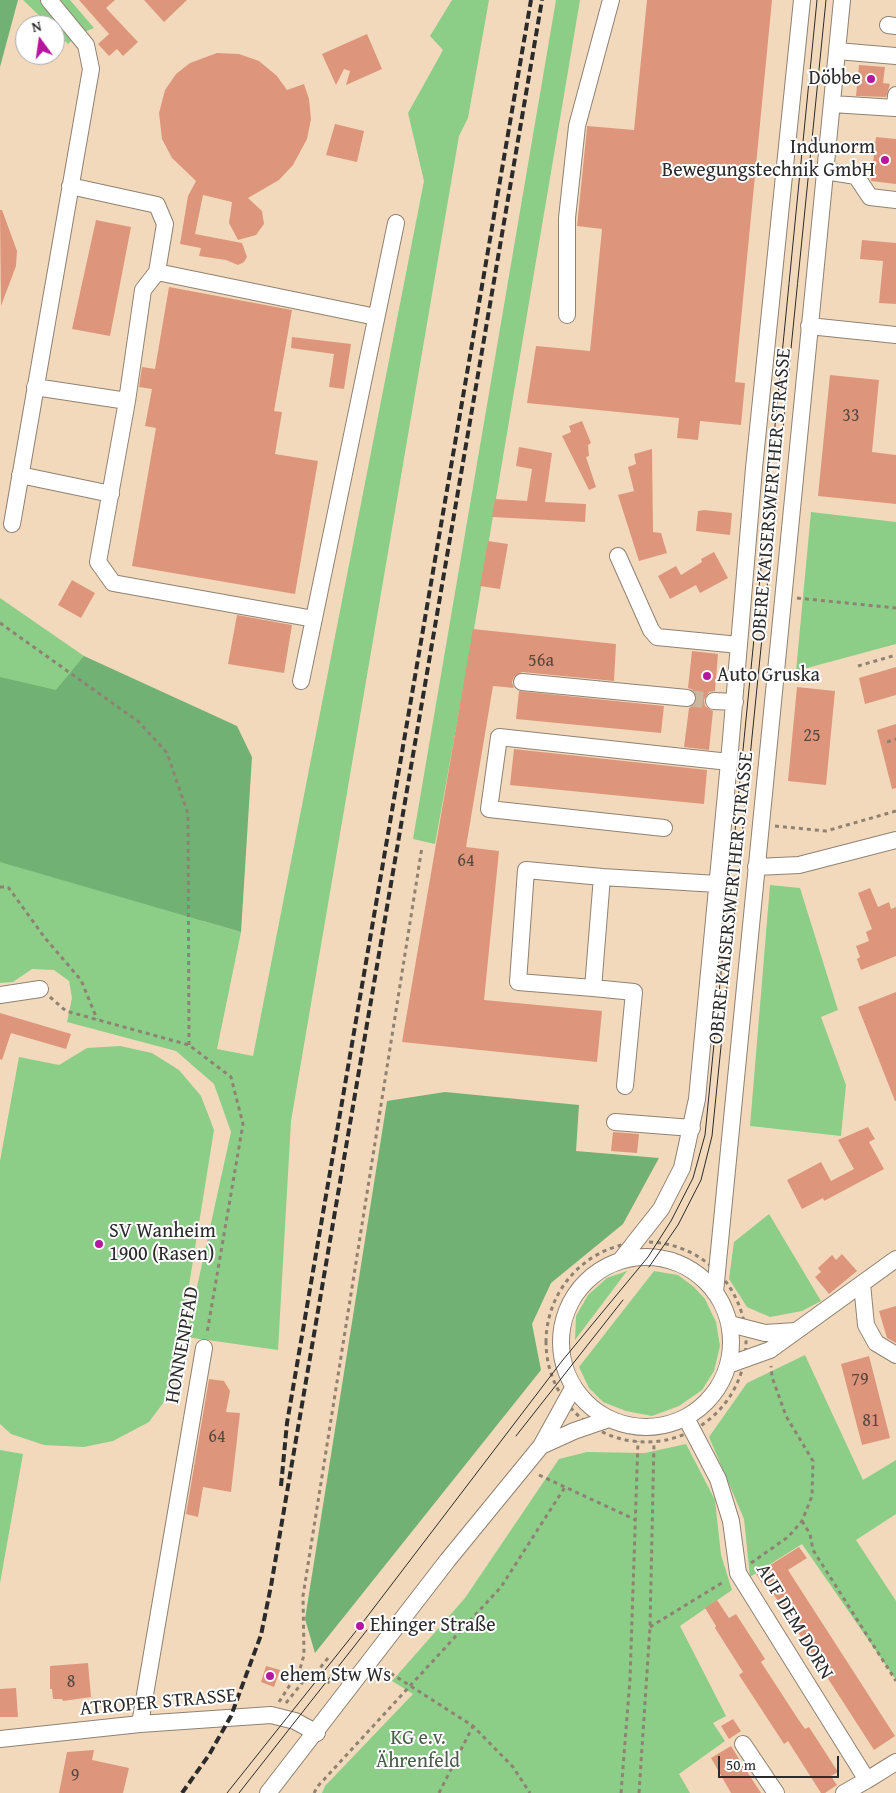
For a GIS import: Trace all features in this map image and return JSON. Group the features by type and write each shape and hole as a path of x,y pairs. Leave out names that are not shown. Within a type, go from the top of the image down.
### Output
{"street":[{"path":"12,524 91,69 86,45 49,0"},
{"path":"567,315 567,218 577,126 611,0"},
{"name":"OBERE KAISERSWERTHER STRASSE","path":"620,1261 661,1210 682,1168 697,1099 735,702 754,468 802,0"},
{"name":"OBERE KAISERSWERTHER STRASSE","path":"715,1292 759,825 784,597 842,0"},
{"path":"837,51 896,56"},
{"path":"832,104 895,108 896,95"},
{"path":"825,171 856,176 870,197 896,200"},
{"path":"70,186 157,205 165,224 157,272 144,290 127,401 98,562 113,583 314,619"},
{"path":"301,681 396,223"},
{"path":"157,272 376,317"},
{"path":"809,326 896,335"},
{"path":"35,387 127,401"},
{"path":"20,475 111,494"},
{"path":"618,556 651,630 657,637 740,645"},
{"path":"522,682 687,698"},
{"path":"714,701 735,702"},
{"path":"664,828 489,809 499,737 729,762"},
{"path":"756,867 799,866 896,840"},
{"path":"625,1086 634,992 518,982 526,870 717,884"},
{"path":"593,988 602,876"},
{"path":"0,994 40,989"},
{"path":"615,1122 692,1128"},
{"path":"268,1793 317,1733 447,1562 541,1446 570,1394 562,1361 561,1336 566,1311 579,1289 598,1272 620,1261 648,1257 679,1264 699,1275 715,1292 736,1326 765,1334 798,1331"},
{"path":"570,1394 609,1419 632,1427 690,1425 736,1362 770,1350 896,1259"},
{"path":"862,1284 866,1325 876,1343 896,1355"},
{"path":"736,1326 732,1345 736,1362"},
{"name":"HONNENPFAD","path":"140,1724 204,1348"},
{"path":"541,1446 609,1419"},
{"name":"AUF DEM DORN","path":"690,1425 718,1479 731,1521 738,1573 867,1780"},
{"name":"ATROPER STRASSE","path":"0,1739 140,1724 273,1716 295,1721 317,1733"},
{"path":"744,1744 776,1793"},
{"path":"844,1793 896,1762"}],"path":[{"path":"784,597 896,608"},
{"path":"0,623 139,722 167,752 188,814 189,1045"},
{"path":"858,666 896,655"},
{"path":"887,742 896,739"},
{"path":"759,825 826,830 896,811"},
{"path":"273,1716 300,1669 304,1655 303,1596 422,846"},
{"path":"0,887 8,886 45,938 81,980 98,1020"},
{"name":"HONNENPFAD","path":"40,989 66,1010 189,1045 231,1077 244,1124 204,1348"},
{"path":"570,1394 551,1377 546,1352 548,1318 554,1300 569,1278 584,1263 604,1250 636,1242 658,1241 693,1252 716,1270 738,1306 736,1326"},
{"path":"650,1627 738,1573 788,1537 802,1522 812,1496 812,1461 786,1416 772,1377 770,1350"},
{"path":"593,1425 624,1440 654,1442 670,1440 690,1425 714,1417 730,1397 737,1384 736,1362"},
{"path":"621,1793 630,1680 638,1441"},
{"path":"639,1793 650,1627 654,1442"},
{"path":"539,1475 636,1520"},
{"path":"314,1793 318,1786 501,1588 565,1487"},
{"path":"802,1522 810,1534 813,1550 823,1567 896,1681"},
{"path":"373,1658 388,1674 473,1726 513,1767 530,1793"},
{"path":"273,1716 310,1673 316,1672"},
{"path":"439,1793 473,1726"}],"green space":[{"path":"0,0 18,0 0,67"},
{"path":"23,0 70,0 94,28 79,34 68,44 65,41 65,15 39,15"},
{"path":"452,0 489,0 468,118 459,136 291,1121 278,1350 186,1337 231,1132 214,1084 176,1051 67,1022 72,998 69,981 54,970 32,969 13,982 0,983 0,598 84,656 203,921 241,932 217,1049 253,1056 424,181 408,113 443,50 430,36"},
{"path":"556,0 580,0 474,629 435,844 413,839"},
{"path":"811,512 896,522 896,644 796,671"},
{"path":"84,656 237,726 252,757 241,932 0,862 0,677 56,690"},
{"path":"770,885 800,888 838,1010 821,1017 846,1085 841,1136 750,1126"},
{"path":"120,1046 152,1053 179,1070 201,1096 214,1130 172,1391 149,1422 113,1441 84,1447 44,1445 11,1434 0,1424 0,1161 19,1057 59,1065 87,1048"},
{"path":"445,1092 579,1105 576,1151 659,1158 623,1224 551,1283 532,1324 541,1370 315,1653 305,1619 387,1101"},
{"path":"769,1214 821,1301 802,1311 770,1317 747,1307 729,1279 734,1242"},
{"path":"627,1271 575,1340 576,1316 588,1295 607,1278"},
{"path":"654,1271 678,1275 694,1287 705,1299 716,1322 720,1346 714,1371 702,1390 679,1406 652,1416 626,1411 603,1402 589,1388 579,1367"},
{"path":"805,1355 863,1480 896,1460 896,1514 856,1540 896,1601 896,1680 802,1544 750,1577 744,1519 709,1437 747,1383"},
{"name":"KG e.v. Ährenfeld","path":"686,1444 715,1500 721,1555 732,1590 680,1626 726,1716 713,1723 725,1741 679,1774 690,1793 322,1793 325,1786 413,1694 392,1681 465,1598 559,1459 587,1452 645,1453"},
{"path":"0,1450 23,1454 0,1583"}],"building":[{"path":"79,0 115,0 106,8 138,42 123,56 117,49 109,56 98,44 109,34"},
{"path":"144,0 187,0 164,22"},
{"path":"647,0 772,0 735,382 745,383 741,425 700,421 698,440 677,438 679,418 527,403 536,346 590,351 602,229 577,226 587,126 634,130"},
{"path":"367,34 382,69 346,85 350,71 344,69 336,85 322,54"},
{"path":"217,53 239,54 259,61 277,76 287,90 304,84 309,99 311,119 307,139 293,165 279,180 248,198 262,211 264,224 256,235 238,240 229,223 232,202 203,195 195,234 242,243 247,257 244,262 238,265 226,260 199,256 201,248 180,244 188,196 196,181 172,158 162,139 159,113 165,90 176,74 190,63"},
{"name":"Döbbe","path":"859,65 885,67 883,83 890,84 886,97 856,96"},
{"path":"335,124 364,131 357,162 326,155"},
{"name":"Indunorm Bewegungstechnik GmbH","path":"876,137 896,139 896,184 871,181"},
{"path":"0,210 2,210 17,251 16,266 1,306"},
{"path":"96,220 131,227 110,336 72,329"},
{"path":"862,240 896,243 896,304 879,303 883,261 860,259"},
{"path":"169,287 292,310 274,411 282,412 275,454 318,461 295,594 132,566 156,428 145,426 152,389 139,387 142,367 155,369"},
{"path":"292,337 351,344 344,389 329,387 334,354 291,348"},
{"path":"830,375 879,380 872,452 896,455 896,504 818,496"},
{"path":"582,421 591,443 588,445 589,456 586,457 596,487 589,490 562,436 571,432 569,426"},
{"path":"519,447 552,453 545,502 586,504 585,522 492,517 495,499 527,501 532,469 516,466"},
{"path":"652,449 653,532 661,533 667,553 639,561 618,495 634,491 628,467 636,464 634,454"},
{"path":"698,511 732,513 730,535 696,531"},
{"path":"488,541 508,544 500,589 480,586"},
{"path":"714,552 728,578 700,593 696,585 670,599 658,576 676,566 681,575 702,562 701,559"},
{"path":"72,580 95,593 81,618 58,605"},
{"path":"237,615 292,625 284,673 228,664"},
{"path":"473,629 616,644 614,681 522,672 514,677 512,682 514,688 493,686 466,847 499,851 484,1000 602,1011 597,1062 402,1042"},
{"path":"692,651 718,654 715,691 709,692 704,700 705,706 713,711 709,750 684,747 689,708 695,704 697,698 693,690 688,688"},
{"path":"896,667 896,695 865,704 859,678"},
{"path":"797,687 835,691 826,785 788,781"},
{"path":"519,691 664,706 661,733 516,719"},
{"path":"896,724 896,788 892,789 877,730"},
{"path":"514,749 707,770 704,804 510,785"},
{"path":"870,888 878,907 889,902 891,909 896,907 896,956 861,970 857,959 860,957 856,946 869,941 866,932 872,929 858,893"},
{"path":"896,992 896,1101 895,1101 858,1007"},
{"path":"0,1013 71,1034 66,1049 11,1033 2,1060 0,1059"},
{"path":"868,1127 875,1139 869,1142 884,1169 824,1201 823,1198 802,1209 787,1180 821,1162 831,1181 854,1169 838,1140"},
{"path":"613,1132 639,1134 637,1153 611,1151"},
{"path":"842,1254 857,1271 829,1294 815,1277 821,1272 818,1268 832,1255 836,1260"},
{"path":"896,1306 896,1343 887,1338 879,1311"},
{"path":"869,1356 890,1438 862,1445 841,1364"},
{"path":"209,1379 224,1381 230,1391 226,1412 240,1413 231,1492 203,1487 198,1517 186,1514"},
{"path":"799,1547 807,1558 788,1570 895,1736 874,1750 767,1584 764,1586 756,1574"},
{"path":"717,1600 729,1618 736,1614 765,1659 761,1662 805,1729 809,1727 838,1772 831,1776 837,1785 825,1793 821,1793 788,1741 784,1744 739,1675 743,1672 715,1628 716,1626 705,1608"},
{"path":"88,1663 91,1697 63,1701 62,1699 53,1699 52,1689 50,1689 50,1666"},
{"name":"ehem Stw Ws","path":"266,1666 280,1670 274,1687 261,1682"},
{"path":"16,1688 18,1717 0,1717 0,1689"},
{"path":"733,1719 741,1731 729,1739 721,1726"},
{"path":"731,1746 761,1793 731,1793 711,1758"},
{"path":"94,1750 92,1760 129,1768 123,1793 59,1793 67,1752"}],"tunnel":[{"path":"687,698 714,701"}],"tram line":[{"path":"227,1793 360,1626 562,1361 648,1257 671,1221 693,1178 705,1135 817,0"},
{"path":"649,1267 678,1225 701,1180 712,1136 826,0"},
{"path":"516,1436 623,1300"},
{"path":"239,1793 367,1630"}],"railway":[{"path":"281,1486 287,1423 531,0"},
{"path":"182,1793 209,1755 231,1716 261,1635 271,1586 542,0"}],"place":[{"name":"Döbbe","path":"871,79"},
{"name":"Indunorm Bewegungstechnik GmbH","path":"885,160"},
{"name":"Auto Gruska","path":"707,676"},
{"name":"SV Wanheim 1900 (Rasen)","path":"99,1244"},
{"name":"Ehinger Straße","path":"360,1626"},
{"name":"ehem Stw Ws","path":"270,1676"}]}
